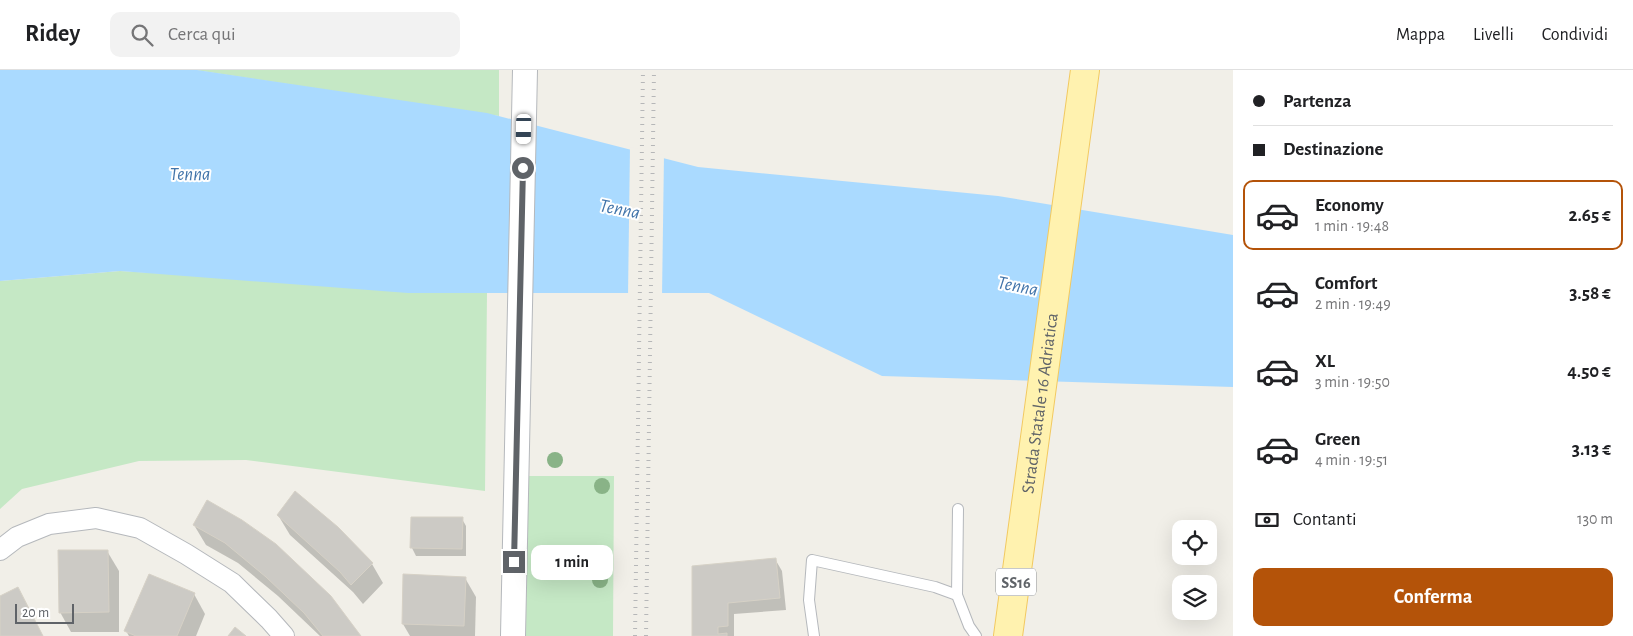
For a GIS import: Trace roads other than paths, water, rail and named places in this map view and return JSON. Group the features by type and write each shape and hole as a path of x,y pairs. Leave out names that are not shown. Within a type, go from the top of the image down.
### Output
{"main road":[{"name":"Strada Statale 16 Adriatica","path":"1008,636 1085,70"}],"street":[{"path":"513,636 525,70"},
{"path":"0,550 17,537 49,524 96,518 140,528 232,583 284,636"}],"lane":[{"path":"958,509 957,595 969,626 976,636"},
{"path":"814,636 809,600 812,560 935,587 957,595"}],"water":[{"name":"Tenna","path":"0,70 197,70 487,113 698,167 998,196 1233,235 1233,387 882,376 709,293 408,293 120,271 0,281"}],"railway":[{"path":"635,636 643,70"},
{"path":"646,636 654,70"}]}
